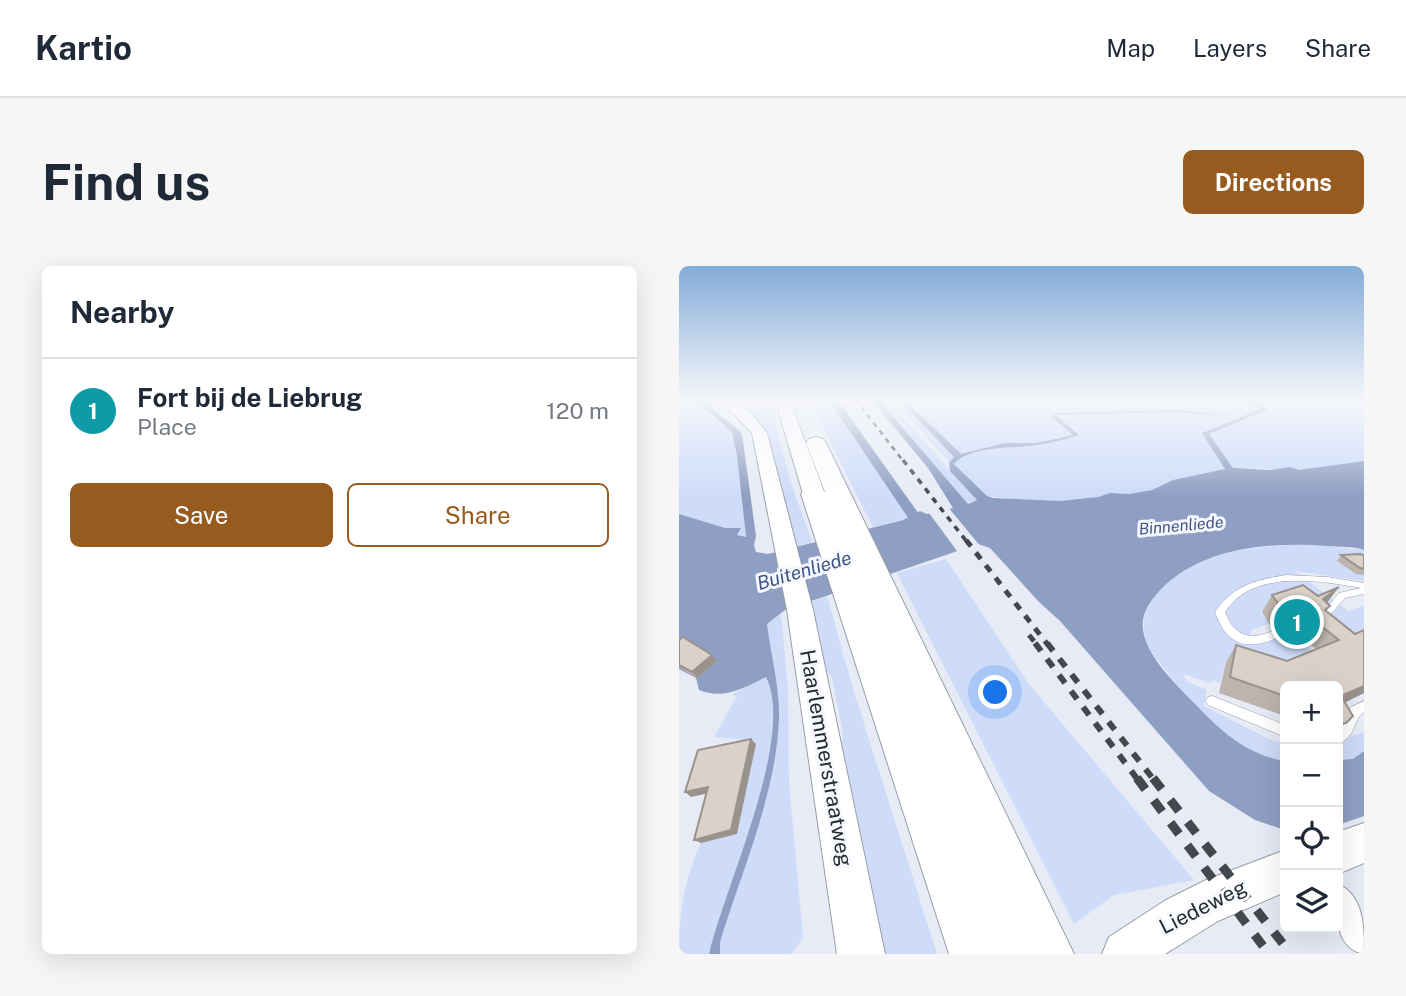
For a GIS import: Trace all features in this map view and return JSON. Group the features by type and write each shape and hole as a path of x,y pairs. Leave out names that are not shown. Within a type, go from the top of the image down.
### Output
{"highway":[{"path":"796,431 879,622 1004,937"}],"main road":[{"name":"Haarlemmerstraatweg","path":"758,431 800,611 850,948"},
{"path":"796,431 827,506"},
{"path":"1343,851 1364,843"},
{"name":"Liedeweg","path":"1126,954 1154,932 1217,896 1280,873"}],"street":[{"path":"1343,907 1364,938"}],"lane":[{"path":"1282,631 1259,641 1245,641 1230,633 1223,625 1220,612 1225,603 1240,590 1284,579 1320,578 1364,588"},
{"path":"1318,617 1327,612 1342,594 1364,588"},
{"path":"1212,701 1280,730"},
{"path":"1343,734 1348,729 1355,711 1364,706"}],"shaded area":[{"path":"679,431 731,431 737,456 746,538 679,515"},
{"path":"764,431 777,431 791,483 812,542 795,547"},
{"path":"825,431 850,431 908,518 873,527"},
{"path":"905,431 915,431 977,500 967,503"},
{"path":"921,431 929,431 954,457 949,462"},
{"path":"937,431 1205,431 1225,469 1173,480 1152,490 1129,494 1110,493 1060,501 1027,500 987,496 954,464 960,454"},
{"path":"1216,431 1364,431 1364,461 1306,470 1233,468 1209,434"},
{"path":"1306,544 1364,550 1364,581 1295,571 1348,611 1364,606 1364,638 1317,627 1330,605 1292,601 1260,612 1271,623 1251,630 1251,635 1295,637 1318,657 1274,676 1226,661 1220,683 1212,680 1211,683 1183,674 1186,681 1207,690 1204,706 1271,740 1280,742 1280,760 1244,746 1210,721 1153,654 1144,631 1145,617 1151,602 1187,569 1225,554"},
{"path":"946,559 1028,683 1194,880 1114,895 1074,924 897,573"},
{"path":"827,596 854,692 937,954 878,954 841,755 843,733 832,678 823,664 811,602"},
{"path":"781,614 788,689 789,782 803,938 791,954 720,954 720,942 765,804 771,776 779,707 766,624"},
{"path":"766,677 773,704 772,737 754,813 709,954 679,954 680,925 690,870 701,843 737,834 756,745 746,740 714,737 737,696 732,695"},
{"path":"1364,732 1364,751 1353,759 1343,760 1343,741"}],"water":[{"path":"731,431 740,431 742,434 756,552 768,554 903,520 920,511 927,514 953,508 928,468 898,431 906,431 968,504 977,500 950,471 949,462 954,457 929,431 937,431 961,454 1005,443 1037,443 1073,435 1068,431 1079,435 1042,444 979,451 960,458 954,464 987,496 993,498 1060,501 1110,493 1129,494 1152,490 1173,480 1225,469 1202,433 1207,431 1216,431 1209,434 1233,468 1270,470 1290,467 1299,470 1364,461 1364,550 1282,545 1234,551 1190,567 1171,580 1152,600 1144,616 1143,630 1150,650 1163,669 1194,703 1235,740 1258,753 1280,760 1280,828 1255,820 1209,791 1060,621 990,548 978,544 785,610 767,624 779,707 772,776 757,832 720,942 720,954 709,954 765,774 772,736 773,703 766,677 733,691 717,694 699,690 696,678 679,669 679,514 725,528 741,528 737,535 746,537 737,456"},
{"path":"1364,751 1364,816 1343,823 1343,760 1353,759"}],"pier":[{"path":"948,507 981,547 959,553 957,551 929,513"}],"building":[{"path":"1341,555 1364,555 1364,569"},
{"path":"1303,585 1318,596 1339,587 1323,599 1330,606 1325,610 1355,634 1364,630 1364,686 1343,695 1343,681 1280,681 1280,694 1230,677 1236,645 1287,661 1339,640 1316,622 1314,614 1302,615 1298,609 1284,612 1272,595"},
{"path":"683,637 712,655 692,672 679,665 679,640"},
{"path":"1343,699 1353,716 1343,723"},
{"path":"751,739 731,830 694,840 708,787 685,792 698,750"}],"waterway":[{"path":"854,431 924,531"}],"railway":[{"path":"880,431 904,462"},
{"path":"903,460 967,542"},
{"path":"966,540 1048,645"},
{"path":"1029,635 1037,645"},
{"path":"1035,643 1138,780"},
{"path":"1047,643 1154,780"},
{"path":"1137,778 1269,954"},
{"path":"1153,778 1291,954"}],"place":[{"name":"Fort bij de Liebrug","path":"1297,622"}],"water label":[{"name":"Binnenliede","path":"1181,525"},
{"name":"Buitenliede","path":"804,570"}]}
